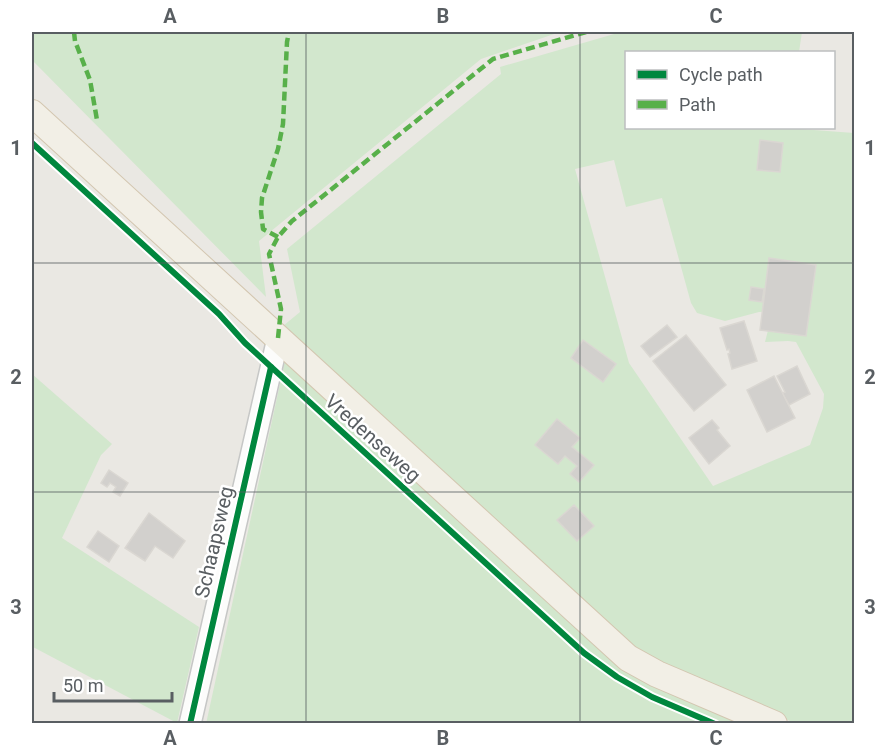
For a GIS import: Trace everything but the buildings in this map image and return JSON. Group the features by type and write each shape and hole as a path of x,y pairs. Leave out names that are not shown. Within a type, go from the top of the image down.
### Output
{"main road":[{"name":"Vredenseweg","path":"32,113 628,658 657,674 774,723"}],"street":[{"name":"Schaapsweg","path":"190,723 278,339"}],"green space":[{"path":"32,32 560,32 481,59 259,241 266,297 32,60"},
{"path":"621,32 802,32 799,51 625,51 625,129 800,129 854,133 854,723 795,723 638,657 283,326 300,312 287,249 501,74 500,67","holes":["614,160 626,207 662,198 691,303 697,313 725,321 759,312 773,311 765,342 796,342 824,394 823,408 810,445 713,486 629,363 575,169"]},
{"path":"285,361 606,652 759,724 206,724"},
{"path":"32,374 112,444 101,455 62,538 199,627 177,723 33,647 32,649"}],"marked path":[{"path":"74,32 75,41 90,80 97,120"},
{"path":"278,237 263,229 261,212 262,198 278,149 283,124 289,32"},
{"path":"278,338 281,309 269,254 278,237 292,221 493,59 586,32"}],"cycle path":[{"path":"32,143 219,314 245,343 584,653 617,677 652,697 715,724"},
{"path":"190,724 271,367"}]}
